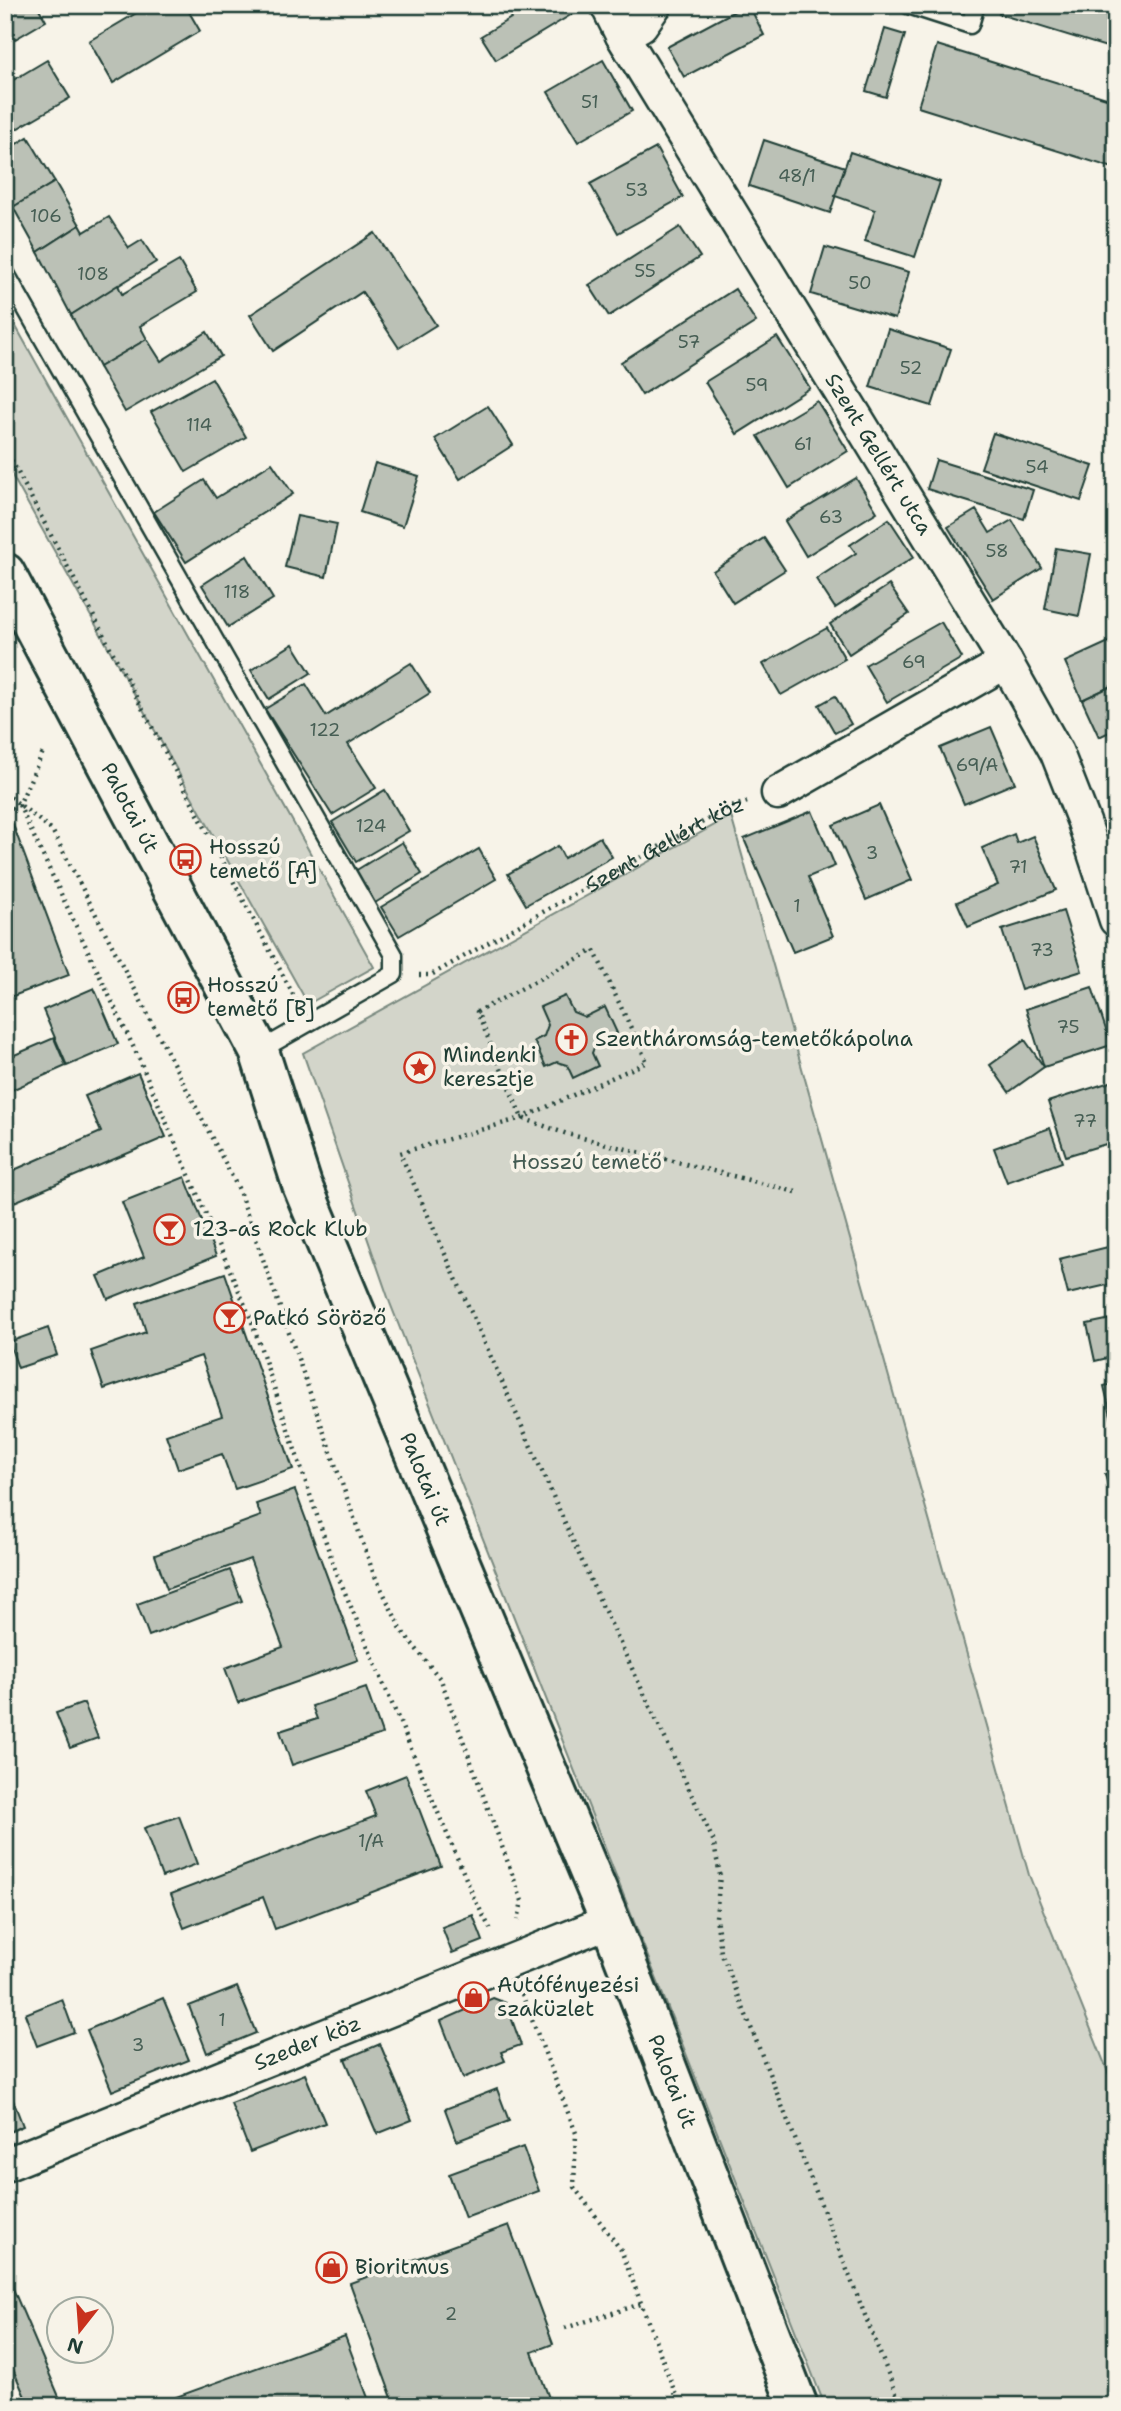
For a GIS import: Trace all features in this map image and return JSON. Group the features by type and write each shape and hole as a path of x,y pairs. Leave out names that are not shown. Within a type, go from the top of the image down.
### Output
{"main road":[{"name":"Palotai út","path":"5,573 259,1051 302,1185 610,1922 799,2406"}],"street":[{"name":"Szent Gellért utca","path":"607,5 622,34 1006,662 1056,753 1084,822 1116,920"},
{"path":"622,34 641,25 654,5"},
{"path":"778,793 1006,662"},
{"name":"Szeder köz","path":"5,2165 610,1922"}],"lane":[{"path":"908,5 970,25 976,5"},
{"path":"5,272 394,955 394,974 259,1051"}],"path":[{"path":"5,448 309,1024"},
{"path":"5,811 19,805 44,752"},
{"path":"5,793 52,830 238,1188 373,1572 402,1631 441,1680 522,1901 509,1962"},
{"name":"Szent Gellért köz","path":"394,974 431,975 728,808 778,793"},
{"path":"19,805 140,1060 246,1307 335,1569 475,1900 509,1962 576,2133 574,2187 621,2250 680,2406"},
{"path":"796,1192 567,1134 522,1118 477,1012 594,950 647,1062 522,1118 400,1153 594,1588 713,1840 720,1875 716,1917 721,1952 901,2406"},
{"path":"565,2328 641,2304"}],"green space":[{"path":"5,307 374,967 308,1004 5,463"},
{"name":"Hosszú temető","path":"731,816 1029,1875 1116,2092 1116,2406 825,2406 390,1303 303,1053"}],"building":[{"path":"37,5 46,21 5,45 5,6"},
{"path":"150,5 185,5 200,31 113,83 89,41"},
{"path":"503,5 576,5 579,10 496,60 481,36 511,18"},
{"path":"749,5 764,35 684,77 667,47"},
{"path":"1001,5 1116,5 1116,50 999,14"},
{"path":"885,29 905,35 886,97 866,91"},
{"path":"937,45 1116,101 1116,169 918,107"},
{"path":"47,60 70,98 6,135 5,85"},
{"path":"603,60 632,111 578,142 548,92"},
{"path":"28,137 55,182 13,207 5,192 5,151"},
{"path":"764,140 845,167 830,213 749,186"},
{"path":"656,148 683,197 618,233 590,184"},
{"path":"850,152 940,182 915,257 865,241 875,210 835,196"},
{"path":"55,182 80,225 38,252 13,207"},
{"path":"109,217 129,248 142,240 156,262 71,315 38,252 80,225 84,232"},
{"path":"680,227 700,257 609,316 589,285"},
{"path":"375,233 436,325 399,348 362,292 273,351 250,315"},
{"path":"825,247 909,272 895,319 811,294"},
{"path":"179,261 197,292 140,326 147,339 99,367 71,315 118,285 122,294"},
{"path":"735,289 756,322 642,395 621,362"},
{"path":"888,329 951,349 932,406 870,387"},
{"path":"207,332 221,356 125,412 99,367 147,339 161,361"},
{"path":"777,337 810,388 737,434 705,382"},
{"path":"212,378 246,437 186,472 151,412"},
{"path":"817,401 848,451 789,488 758,436"},
{"path":"488,406 513,445 460,479 435,439"},
{"path":"993,433 1093,466 1081,501 981,468"},
{"path":"936,460 1033,490 1024,519 927,489"},
{"path":"272,463 293,494 186,562 154,512 204,480 216,498"},
{"path":"375,463 419,476 403,526 360,512"},
{"path":"856,478 877,512 806,556 785,521"},
{"path":"976,510 990,533 1012,520 1042,568 993,599 948,527"},
{"path":"297,516 337,524 326,577 285,567"},
{"path":"889,519 914,557 835,608 816,579 856,553 850,545"},
{"path":"764,538 785,570 733,603 713,571"},
{"path":"1056,548 1091,554 1079,616 1045,609"},
{"path":"247,556 273,599 228,627 202,585"},
{"path":"889,585 909,614 849,654 830,624"},
{"path":"941,622 962,658 887,702 865,665"},
{"path":"827,628 845,659 781,695 763,664"},
{"path":"1113,640 1116,645 1116,684 1082,700 1065,662"},
{"path":"293,644 311,673 269,699 251,670"},
{"path":"411,663 430,693 348,744 376,788 332,815 265,709 306,684 326,716"},
{"path":"1116,684 1116,729 1099,737 1082,700"},
{"path":"835,696 851,724 835,733 819,705"},
{"path":"991,727 1015,783 964,804 940,748"},
{"path":"385,790 409,831 356,862 332,822"},
{"path":"879,805 912,880 866,900 833,825"},
{"path":"812,811 835,866 808,877 833,936 793,952 744,839"},
{"path":"12,822 69,975 5,999 5,824"},
{"path":"1014,834 1017,843 1033,836 1056,890 968,927 957,902 998,885 982,848"},
{"path":"600,837 612,857 526,905 508,874 558,846 564,858"},
{"path":"402,842 422,874 375,903 355,871"},
{"path":"479,849 496,879 399,936 381,907"},
{"path":"1063,911 1082,971 1021,990 1002,930"},
{"path":"1092,987 1111,1045 1044,1067 1026,1009"},
{"path":"94,988 118,1044 67,1066 43,1010"},
{"name":"Szentháromság-temetőkápolna","path":"565,996 573,1012 585,1017 605,1007 617,1033 596,1043 592,1053 598,1066 573,1078 567,1065 557,1062 546,1067 534,1041 544,1036 548,1025 540,1007"},
{"path":"54,1038 66,1066 5,1093 5,1059"},
{"path":"1025,1040 1044,1067 1009,1092 990,1065"},
{"path":"138,1073 166,1137 5,1206 5,1174 101,1132 85,1096"},
{"path":"1116,1080 1116,1141 1066,1156 1048,1102"},
{"path":"1050,1128 1062,1162 1007,1182 994,1148"},
{"name":"123-as Rock Klub","path":"185,1177 216,1256 108,1299 98,1276 144,1257 122,1202"},
{"path":"1116,1245 1116,1283 1068,1294 1059,1259"},
{"path":"225,1273 293,1469 235,1489 222,1454 178,1469 166,1435 222,1416 201,1356 104,1389 91,1351 146,1332 137,1303"},
{"path":"1116,1318 1116,1356 1095,1361 1087,1324"},
{"path":"48,1328 57,1355 18,1368 9,1342"},
{"path":"1116,1383 1116,1437 1104,1386"},
{"path":"1116,1471 1116,1510 1114,1510 1105,1474"},
{"path":"295,1490 358,1660 238,1703 225,1668 283,1647 250,1559 167,1589 155,1555 261,1516 256,1504"},
{"path":"230,1570 242,1601 149,1636 137,1604"},
{"path":"366,1688 382,1734 292,1765 280,1731 317,1719 312,1706"},
{"path":"84,1703 98,1738 70,1748 56,1713"},
{"path":"406,1775 441,1866 275,1929 263,1897 184,1928 171,1894 376,1816 366,1791"},
{"path":"179,1816 197,1864 162,1877 144,1828"},
{"path":"473,1915 483,1941 452,1953 442,1927"},
{"path":"237,1987 256,2033 207,2053 189,2006"},
{"path":"163,1998 189,2060 112,2091 87,2030"},
{"path":"493,1998 506,2003 521,2045 501,2052 505,2061 463,2078 441,2021"},
{"path":"62,1999 74,2032 37,2046 25,2014"},
{"path":"380,2044 412,2120 377,2134 345,2059"},
{"path":"305,2074 325,2123 250,2152 231,2103"},
{"path":"8,2087 23,2126 5,2134 5,2088"},
{"path":"497,2089 509,2121 457,2141 445,2109"},
{"path":"523,2147 539,2191 465,2218 449,2174"},
{"path":"509,2225 553,2344 532,2352 552,2406 395,2406 350,2283"},
{"path":"5,2270 63,2406 29,2406 5,2351"},
{"path":"345,2336 371,2406 179,2406 176,2397"}],"place":[{"name":"Hosszú temető [A]","path":"186,859"},
{"name":"Hosszú temető [B]","path":"184,997"},
{"name":"Szentháromság-temetőkápolna","path":"572,1039"},
{"name":"Mindenki keresztje","path":"420,1067"},
{"name":"123-as Rock Klub","path":"170,1229"},
{"name":"Patkó Söröző","path":"230,1318"},
{"name":"Autófényezési szaküzlet","path":"474,1997"},
{"name":"Bioritmus","path":"332,2267"}]}
